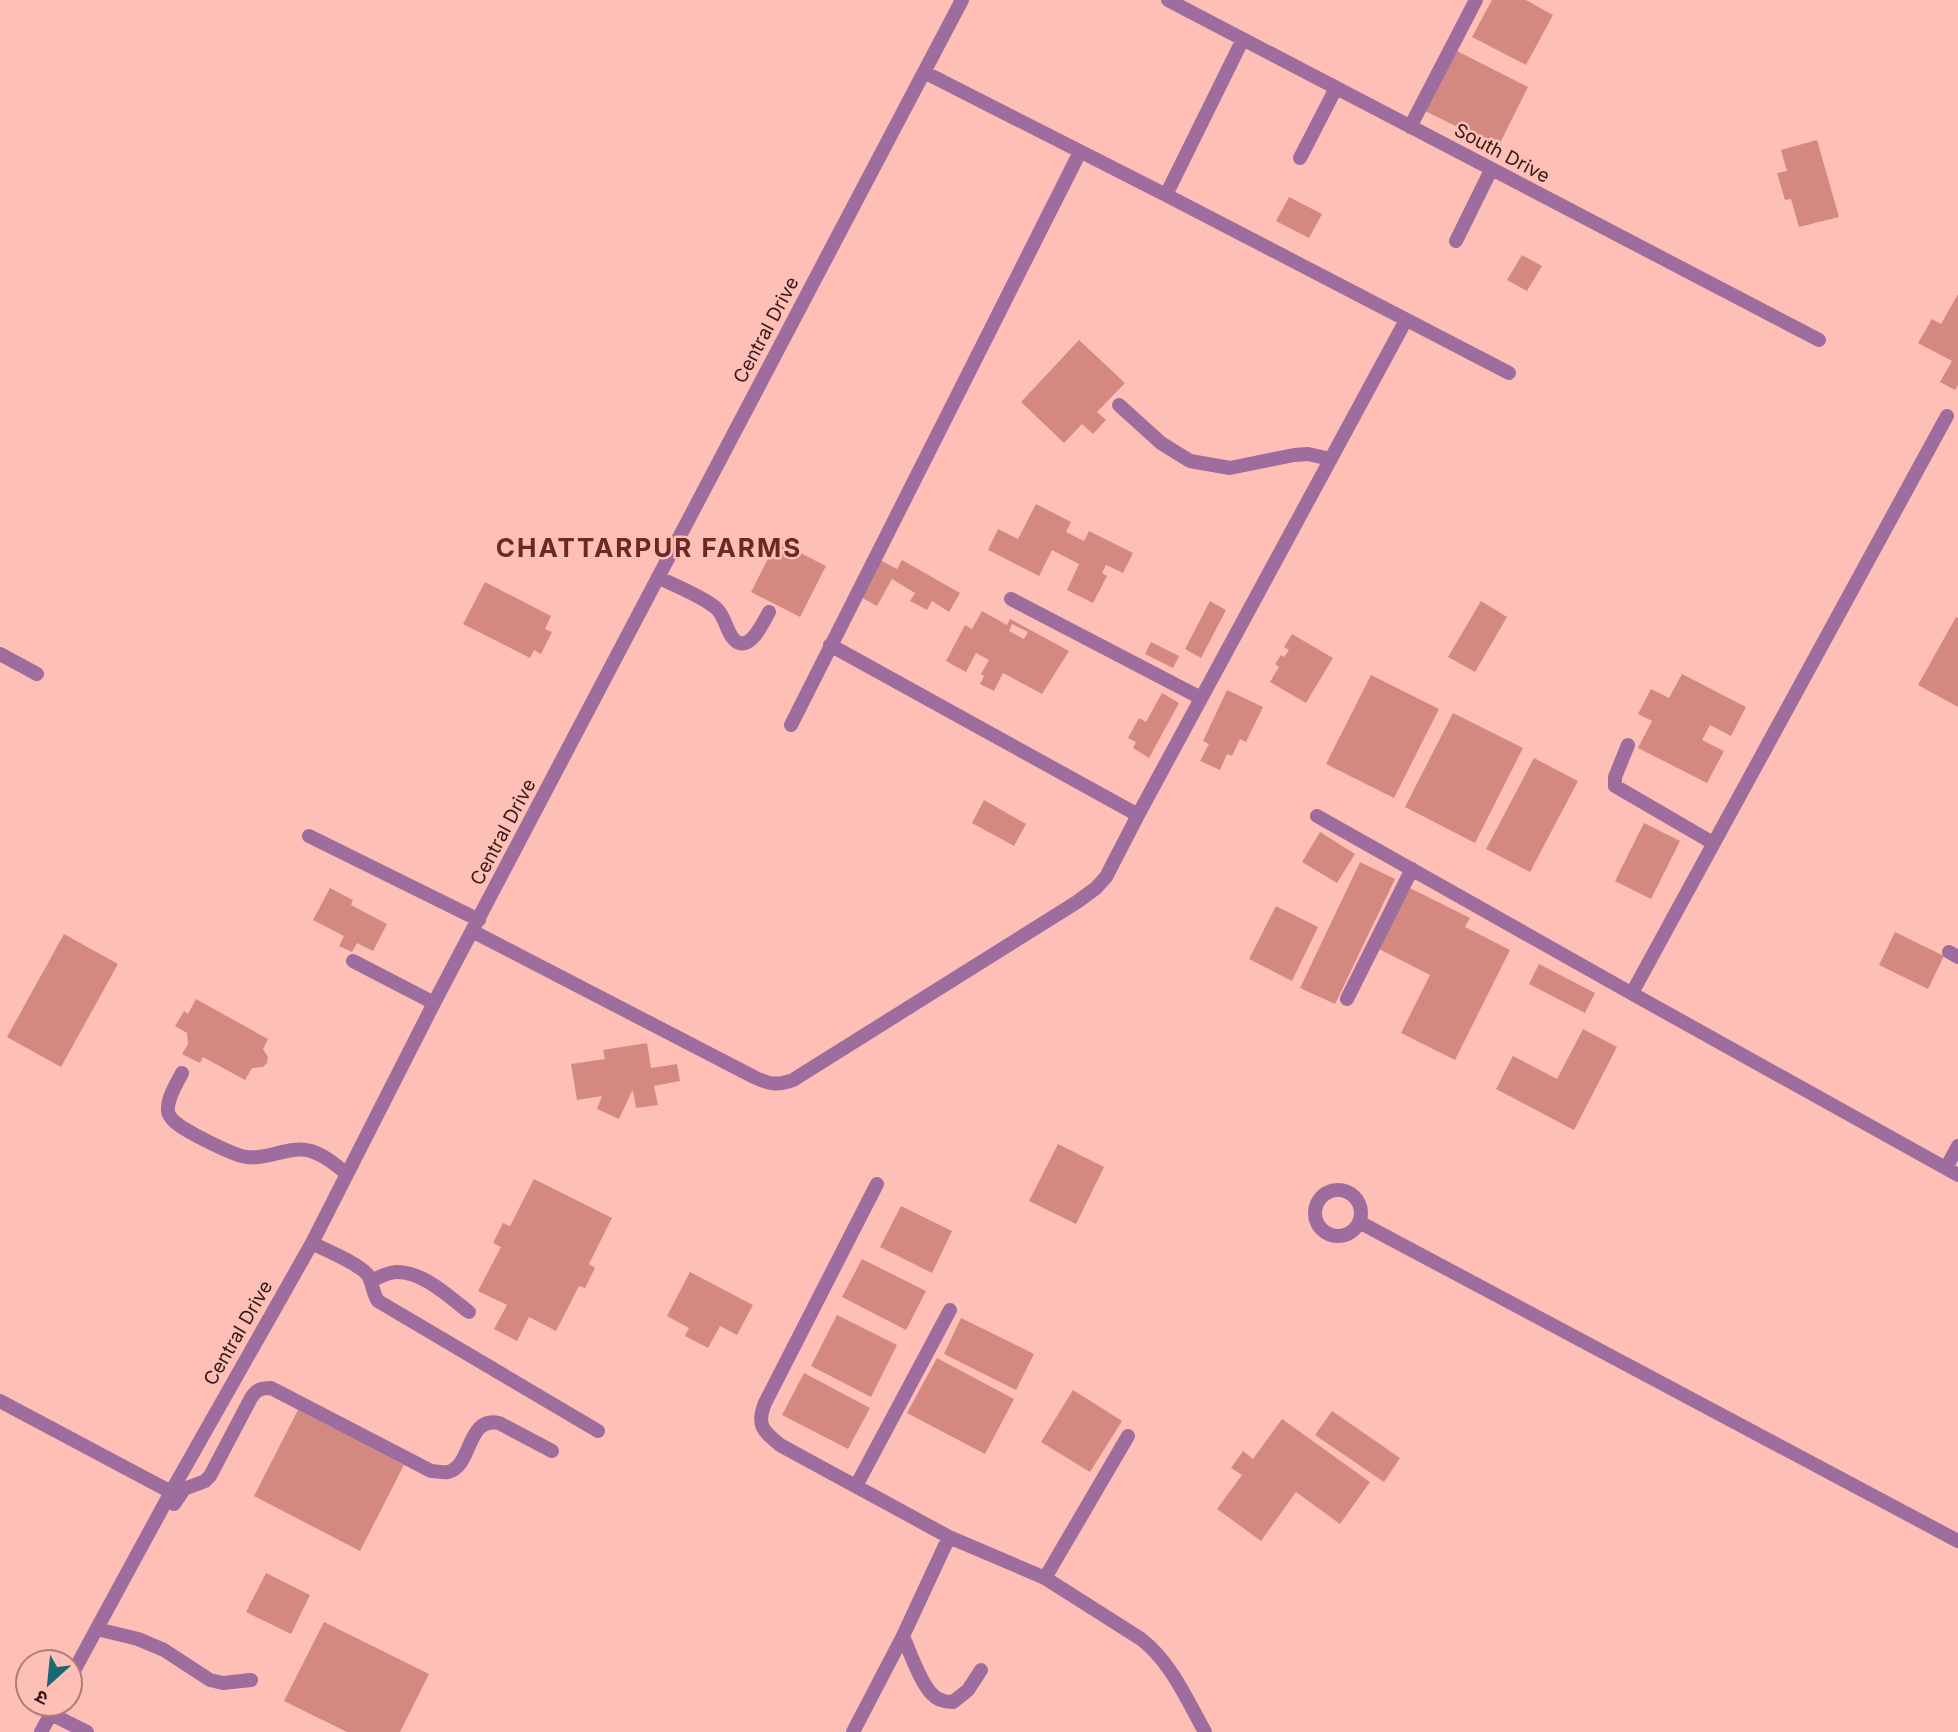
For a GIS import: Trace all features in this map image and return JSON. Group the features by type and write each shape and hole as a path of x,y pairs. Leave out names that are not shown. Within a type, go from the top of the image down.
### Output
{"street":[{"name":"Central Drive","path":"84,1653 312,1243 434,1003 962,0"},
{"name":"South Drive","path":"1168,0 1819,340"},
{"path":"1410,127 1476,0"},
{"path":"1166,195 1243,39"},
{"path":"924,72 1509,373"},
{"path":"1300,158 1336,88"},
{"path":"791,725 1080,152"},
{"path":"1456,241 1492,170"},
{"path":"309,836 754,1077 779,1085 793,1080 1077,902 1106,877 1406,320"},
{"path":"1119,405 1161,443 1190,461 1230,468 1294,455 1308,454 1330,459"},
{"path":"1632,993 1947,416"},
{"path":"658,578 719,611 732,638 738,642 745,643 751,639 769,612"},
{"path":"1011,598 1201,698"},
{"path":"830,645 1138,815"},
{"path":"0,654 37,674"},
{"path":"1628,745 1615,777 1615,786 1713,843"},
{"path":"1317,816 1952,1171 1958,1146"},
{"path":"1347,999 1412,869"},
{"path":"353,961 434,1003"},
{"path":"182,1073 167,1109 175,1122 224,1150 247,1157 266,1156 294,1149 312,1151 347,1174"},
{"path":"877,1184 765,1403 762,1426 780,1445 949,1537 1045,1578 1141,1639 1155,1650 1205,1732"},
{"path":"1359,1222 1958,1541"},
{"path":"312,1243 361,1269 371,1281 378,1301 598,1431"},
{"path":"371,1281 397,1272 418,1276 469,1312"},
{"path":"856,1486 950,1310"},
{"path":"151,1528 161,1528 184,1489 205,1481 210,1476 251,1398 261,1388 271,1388 431,1471 450,1472 458,1466 480,1426 491,1421 552,1451"},
{"path":"0,1401 171,1492"},
{"path":"1045,1578 1128,1436"},
{"path":"853,1732 903,1636 949,1537"},
{"path":"97,1629 156,1646 210,1680 223,1683 251,1680"},
{"path":"903,1636 926,1686 938,1699 954,1702 962,1697 981,1670"},
{"path":"66,1718 87,1732"}],"building":[{"path":"1492,0 1526,0 1553,15 1526,65 1472,37"},
{"path":"1455,50 1528,87 1498,147 1425,111"},
{"path":"1817,140 1839,217 1799,227 1791,199 1785,200 1777,173 1787,171 1781,150"},
{"path":"1289,197 1322,214 1309,238 1276,221"},
{"path":"1522,255 1542,266 1527,291 1507,280"},
{"path":"1958,294 1958,385 1955,390 1940,382 1952,361 1918,343 1932,319 1941,324"},
{"path":"1079,340 1125,383 1097,412 1106,420 1093,434 1082,424 1064,443 1021,402"},
{"path":"1036,504 1071,522 1066,532 1084,541 1089,531 1133,553 1123,573 1106,565 1102,573 1107,576 1093,603 1067,590 1079,564 1052,550 1039,576 988,550 998,529 1018,539"},
{"path":"777,541 826,566 800,617 751,592"},
{"path":"880,560 897,569 902,560 960,593 949,612 932,601 927,610 910,601 915,593 892,579 877,606 859,596"},
{"path":"485,582 551,616 545,629 552,632 541,654 534,650 530,658 463,624"},
{"path":"1210,601 1226,610 1201,658 1185,649"},
{"path":"1481,601 1507,617 1475,672 1448,657"},
{"path":"982,611 1007,625 1010,619 1069,651 1042,694 1003,673 994,691 980,684 984,676 981,674 989,660 976,653 966,672 946,661 965,625 972,629","holes":["1012,624 1028,632 1024,639 1009,631"]},
{"path":"1956,617 1958,618 1958,707 1918,685"},
{"path":"1292,634 1333,658 1306,703 1270,682 1279,667 1275,664 1281,655 1284,657 1289,650 1284,647"},
{"path":"1151,642 1179,656 1173,668 1145,654"},
{"path":"1682,674 1746,707 1731,736 1710,725 1702,740 1724,751 1707,783 1638,748 1652,721 1638,714 1651,689 1669,698"},
{"path":"1371,675 1439,709 1394,798 1326,764"},
{"path":"1227,690 1263,707 1246,742 1240,739 1232,756 1227,754 1220,770 1200,761 1209,744 1203,741"},
{"path":"1162,693 1179,703 1149,758 1133,748 1136,742 1128,738 1139,718 1146,722"},
{"path":"1453,713 1523,748 1475,843 1405,807"},
{"path":"1534,758 1578,781 1530,872 1486,849"},
{"path":"984,800 1026,824 1014,846 972,823"},
{"path":"1644,823 1680,841 1651,899 1615,881"},
{"path":"1320,832 1355,854 1337,883 1302,862"},
{"path":"1360,862 1395,879 1335,1004 1300,988"},
{"path":"1408,887 1470,918 1465,927 1510,950 1455,1060 1401,1033 1430,975 1377,948"},
{"path":"330,888 353,900 351,905 387,924 373,951 357,943 352,952 339,946 344,936 313,920"},
{"path":"1276,906 1318,927 1292,981 1249,959"},
{"path":"1895,932 1944,956 1928,989 1879,965"},
{"path":"64,934 118,964 61,1067 7,1037"},
{"path":"1539,964 1595,993 1585,1013 1529,984"},
{"path":"196,999 268,1039 263,1049 268,1057 267,1063 263,1067 252,1068 245,1080 203,1057 200,1063 182,1054 188,1044 187,1033 175,1026 184,1011 188,1014"},
{"path":"1583,1029 1617,1047 1574,1130 1496,1089 1513,1056 1557,1079"},
{"path":"647,1043 651,1068 677,1064 680,1081 654,1086 658,1105 636,1108 632,1091 619,1119 597,1109 602,1096 577,1100 571,1064 605,1059 603,1050"},
{"path":"1058,1144 1104,1167 1076,1224 1029,1201"},
{"path":"534,1179 612,1218 589,1264 595,1268 585,1288 579,1286 556,1331 529,1317 517,1341 494,1329 507,1305 478,1291 501,1247 493,1243 503,1223 510,1226"},
{"path":"901,1206 952,1231 932,1273 880,1247"},
{"path":"862,1259 926,1291 906,1330 842,1297"},
{"path":"690,1272 753,1305 737,1335 720,1326 708,1348 685,1336 689,1328 667,1316"},
{"path":"837,1315 897,1345 871,1397 811,1366"},
{"path":"961,1318 1034,1354 1016,1390 944,1354"},
{"path":"937,1358 1014,1399 985,1454 907,1413"},
{"path":"804,1373 870,1408 848,1449 782,1415"},
{"path":"1073,1390 1122,1421 1090,1472 1041,1442"},
{"path":"298,1410 404,1465 360,1551 254,1496"},
{"path":"1332,1411 1400,1458 1384,1482 1315,1435"},
{"path":"1282,1419 1370,1482 1340,1524 1296,1492 1261,1541 1217,1509 1242,1475 1231,1468 1243,1451 1253,1459"},
{"path":"266,1573 310,1595 291,1634 246,1612"},
{"path":"324,1622 429,1674 400,1732 347,1732 284,1701"}],"district":[{"name":"CHATTARPUR FARMS","path":"649,547"}]}
